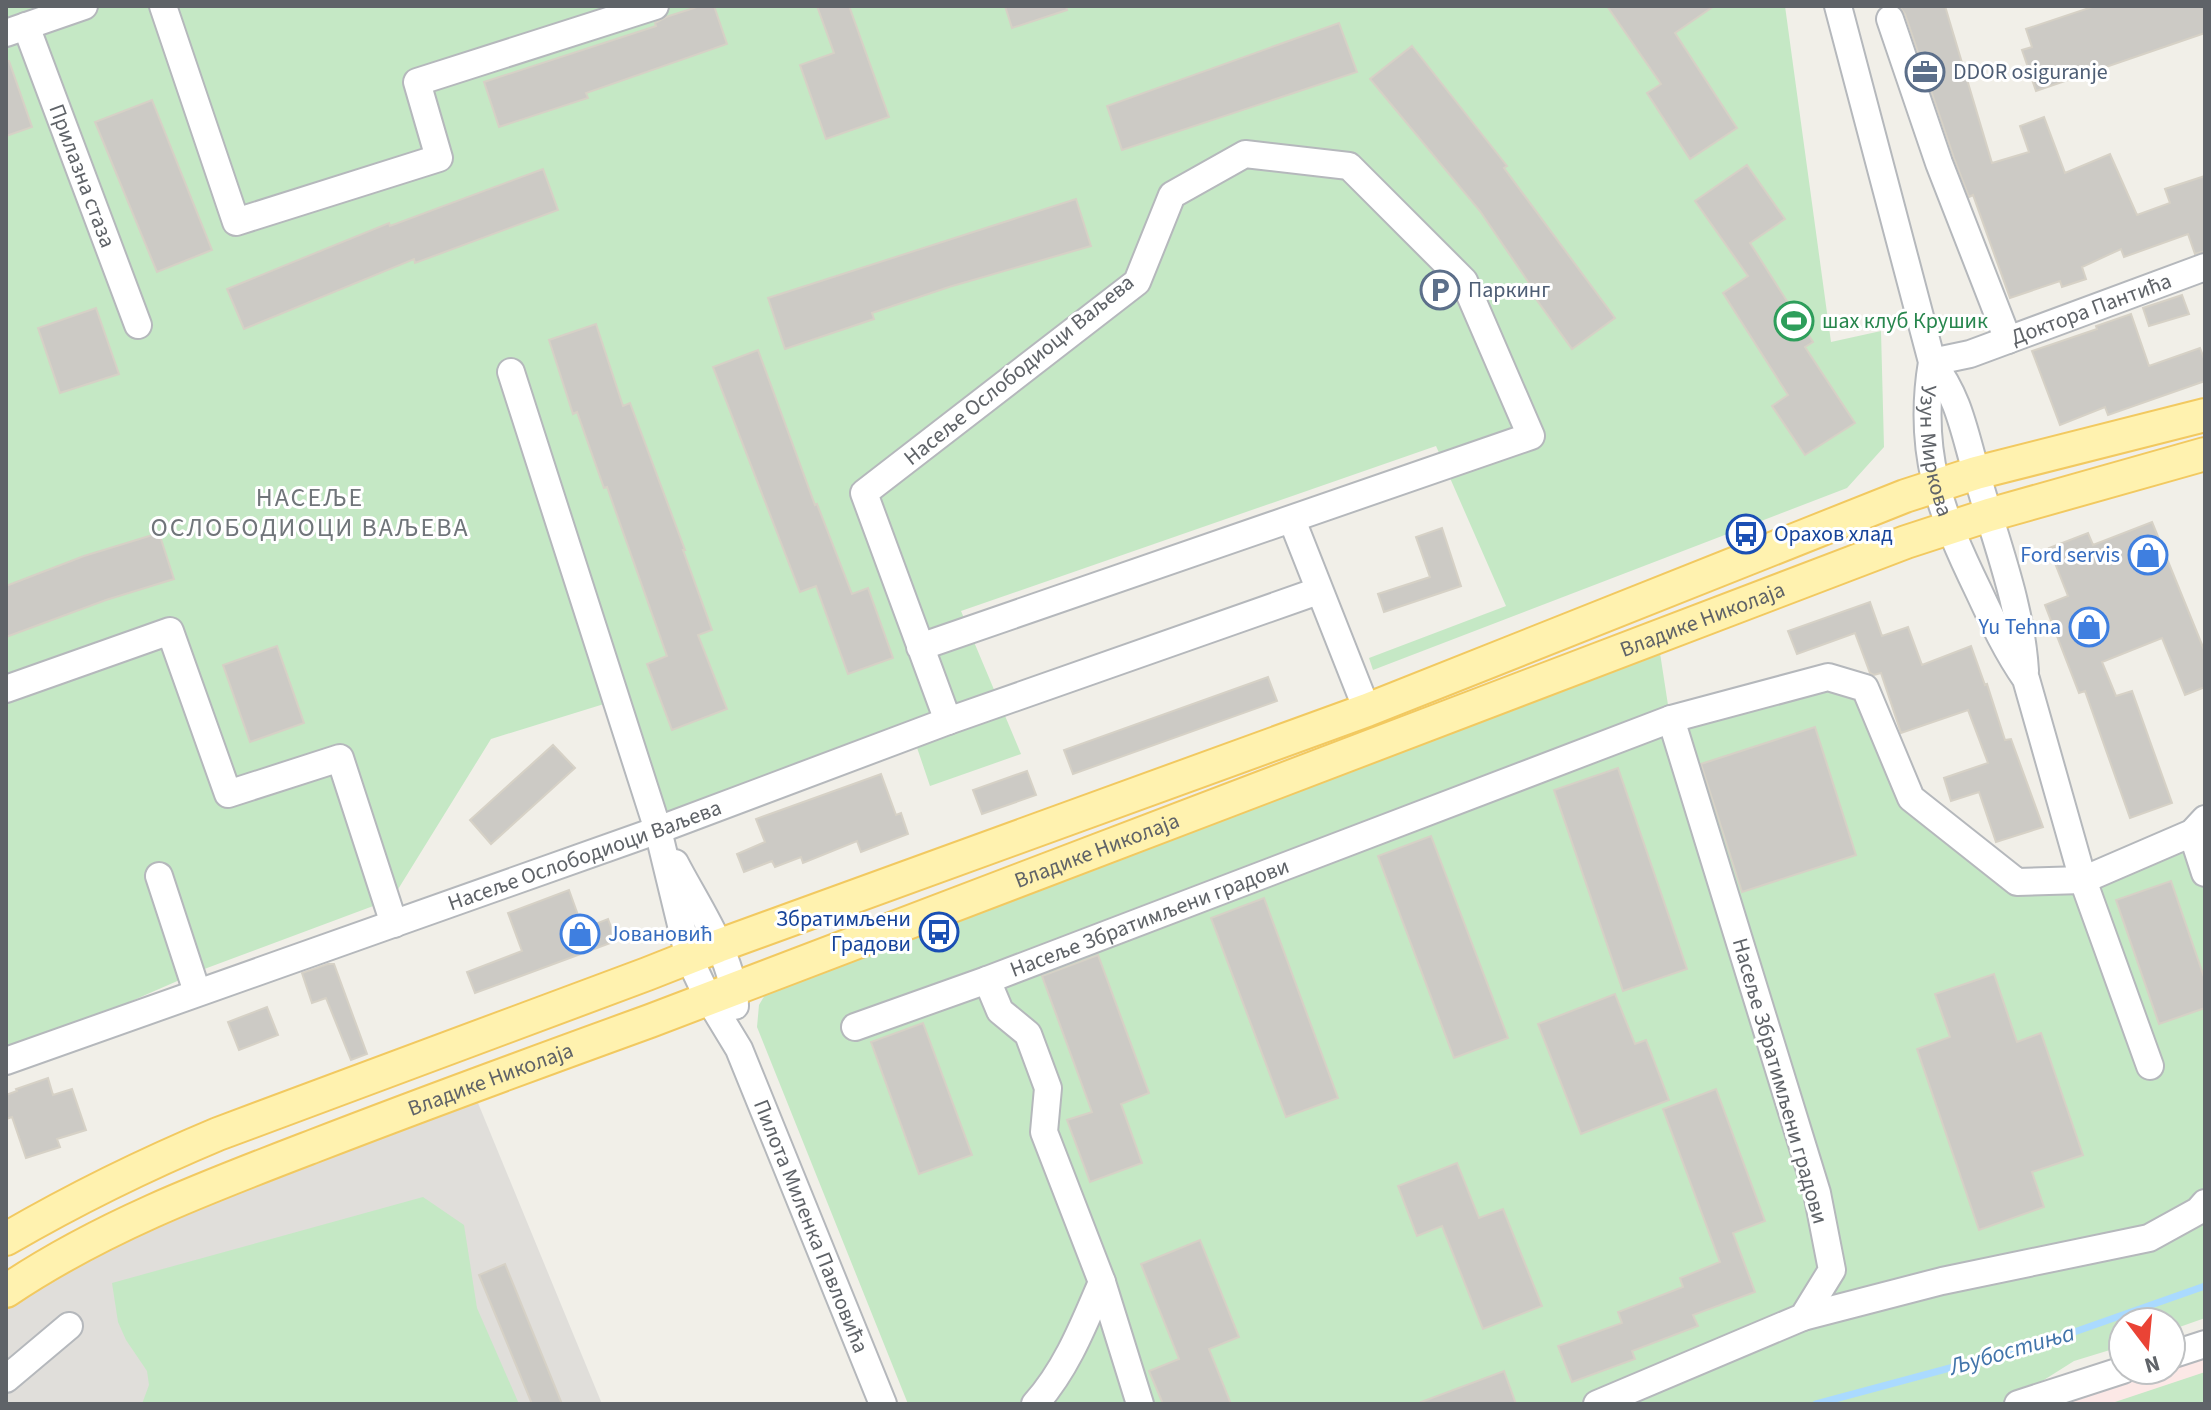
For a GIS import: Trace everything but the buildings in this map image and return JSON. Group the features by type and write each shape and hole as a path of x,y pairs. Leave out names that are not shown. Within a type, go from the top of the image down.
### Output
{"main road":[{"name":"Владике Николаја","path":"6,1239 77,1198 148,1163 218,1134 704,952 1367,710 1849,518 1976,473 2205,415"},
{"name":"Владике Николаја","path":"6,1291 39,1268 95,1237 155,1209 471,1086 1950,527 2205,454"}],"street":[{"path":"16,29 84,6"},
{"path":"163,6 236,222 439,158 417,82 655,6"},
{"name":"Узун Миркова","path":"1838,6 1932,362 1926,401 1935,486 1950,527 2003,641 2026,679 2083,880 2150,1066"},
{"path":"1890,19 1939,163 2008,340"},
{"name":"Прилазна стаза","path":"16,29 138,325"},
{"name":"Насеље Ослободиоци Ваљева","path":"1245,154 1349,166 1464,281 1531,436 1292,520 920,647 864,493 1137,282 1172,195 1245,154"},
{"name":"Доктора Пантића","path":"1932,362 1970,354 2205,267"},
{"path":"1932,362 1958,404 2020,622 2026,679"},
{"name":"Пилота Миленка Павловића","path":"511,372 658,830 721,992 739,1049 883,1404"},
{"path":"1292,520 1367,710"},
{"name":"Насеље Ослободиоци Ваљева","path":"6,1061 658,830 948,721 1318,591"},
{"path":"6,689 170,631 228,794 340,758 394,924"},
{"path":"920,647 948,721"},
{"name":"Насеље Збратимљени градови","path":"855,1027 987,980 1671,719 1828,677 1865,688 1911,798 2017,882 2083,880"},
{"name":"Насеље Збратимљени градови","path":"1671,719 1817,1193 1832,1270 1803,1317"},
{"path":"2083,880 2198,826 2205,873"},
{"path":"159,876 197,992"},
{"name":"Насеље Збратимљени градови","path":"987,980 1000,1011 1028,1034 1048,1088 1044,1132 1102,1282 1140,1404"},
{"path":"1597,1404 1803,1317 1942,1281 2149,1238 2198,1211 2205,1203"},
{"path":"1035,1404 1074,1345 1102,1282"},
{"path":"6,1379 69,1326"},
{"path":"2018,1404 2107,1375"}],"shaded area":[{"path":"471,1086 602,1404 6,1404 6,1291"},
{"path":"2205,1344 2205,1404 2018,1404 2107,1375 2107,1386 2187,1386 2187,1350"}],"green space":[{"path":"6,6 1785,6 1831,342 1881,331 1884,447 1847,488 1373,670 1369,658 1506,606 1436,446 961,611 1021,754 930,786 908,721 668,812 604,704 491,739 392,899 207,968 6,1056"},
{"path":"1660,653 1670,718 1828,677 1865,688 1911,798 2017,882 2083,880 2205,819 2205,1318 2187,1324 2187,1306 2107,1306 2107,1351 2074,1361 2006,1404 908,1404 757,1027 759,1005 772,983"},
{"path":"423,1197 464,1225 477,1308 519,1404 142,1404 149,1385 147,1371 118,1322 112,1283"},
{"path":"2205,1372 2205,1404 2109,1404 2163,1386 2187,1386 2187,1378"}],"waterway":[{"name":"Љубостиња","path":"1816,1404 2043,1343 2205,1286"}],"place":[{"name":"DDOR osiguranje","path":"1925,72"},
{"name":"Паркинг","path":"1440,290"},
{"name":"шах клуб Крушик","path":"1794,321"},
{"name":"Орахов хлад","path":"1746,534"},
{"name":"Ford servis","path":"2148,555"},
{"name":"Yu Tehna","path":"2089,627"},
{"name":"Збратимљени Градови","path":"939,932"},
{"name":"Јовановић","path":"580,934"}],"district":[{"name":"НАСЕЉЕ ОСЛОБОДИОЦИ ВАЉЕВА","path":"310,512"}]}
